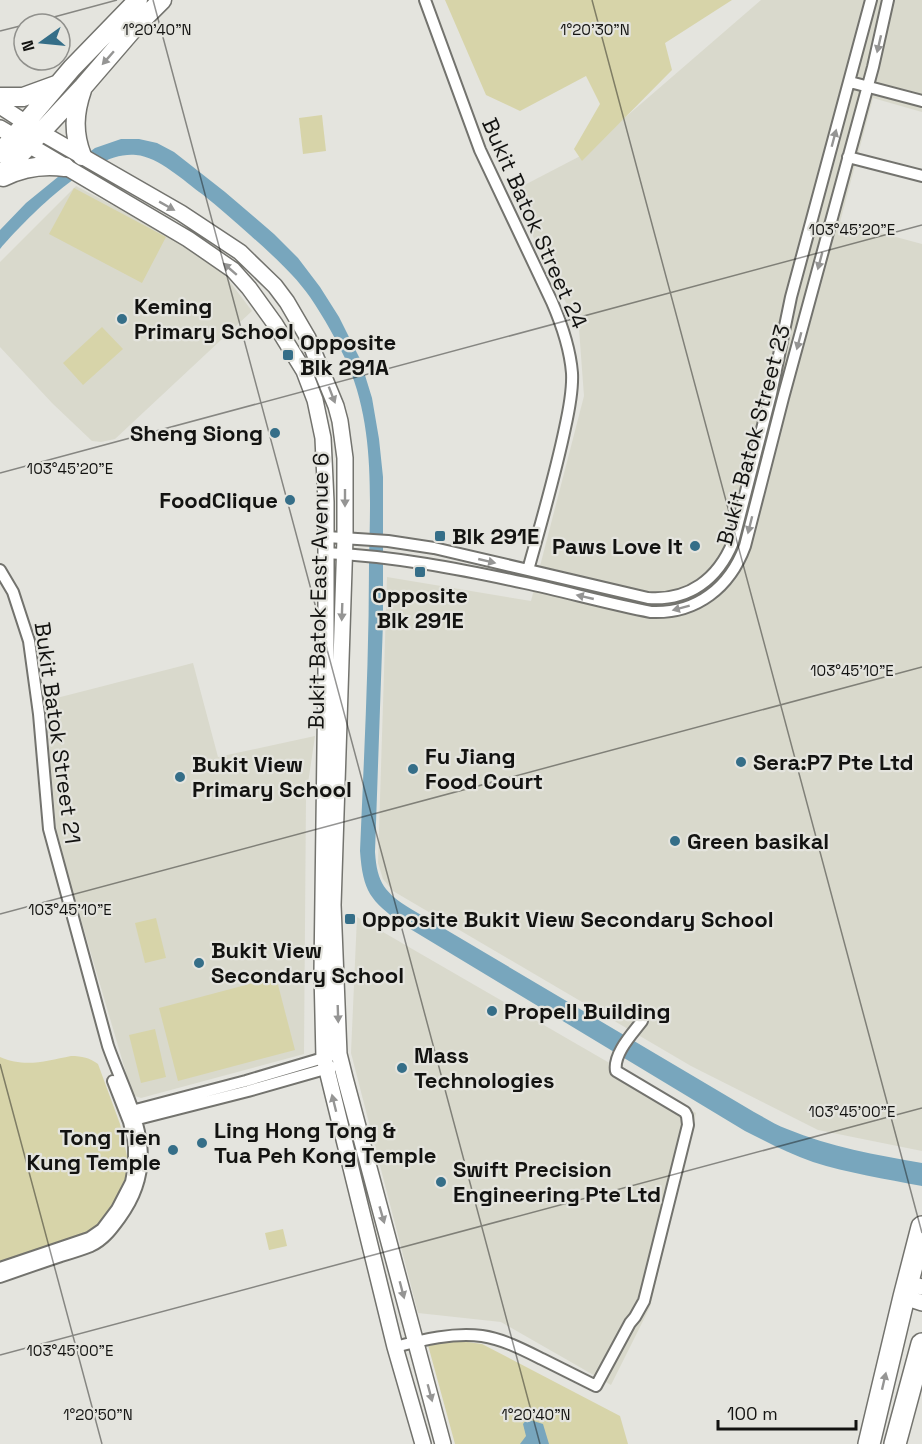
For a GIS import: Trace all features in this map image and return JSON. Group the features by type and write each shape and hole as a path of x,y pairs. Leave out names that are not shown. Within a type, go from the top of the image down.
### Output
{"highway":[{"path":"869,1444 914,1292 922,1227"},
{"path":"895,1444 922,1344"}],"main road":[{"path":"0,178 22,133 58,85 138,0"},
{"path":"0,153 22,133 83,87 132,30 162,0"},
{"path":"0,97 23,97 58,85"},
{"path":"82,156 76,137 75,117 83,87"},
{"name":"Bukit Batok East Avenue 6","path":"0,106 22,133 67,167 188,238 233,270 275,324 304,370 315,400 323,438 327,537 322,972 333,1061 395,1347 423,1444"},
{"name":"Bukit Batok East Avenue 6","path":"22,133 82,156 181,213 240,252 275,286 287,302 308,338 340,421 345,458 345,538 333,905 333,1061 416,1342 443,1444"},
{"path":"0,178 32,167 47,165 67,167"}],"street":[{"name":"Bukit Batok Street 24","path":"425,0 480,150 552,302 569,350 572,374 571,399 559,457 528,570"},
{"name":"Bukit Batok Street 23","path":"327,537 388,541 434,548 655,598 679,595 696,588 711,577 724,562 733,542 771,394 791,297 871,0"},
{"name":"Bukit Batok Street 23","path":"326,553 387,558 432,565 651,612 694,604 710,595 724,583 739,562 745,546 888,0"},
{"path":"850,81 922,101"},
{"path":"848,157 922,176"},
{"name":"Bukit Batok Street 21","path":"0,570 13,592 30,641 49,829 108,1046 131,1116 134,1144 131,1182 117,1209 102,1229 88,1238 0,1268"},
{"name":"Bukit Batok Street 21","path":"0,583 7,595 23,643 42,828 102,1048 142,1143 142,1167 133,1198 108,1235 92,1246 0,1277"},
{"path":"395,1347 458,1336 479,1335 523,1350 597,1386 644,1301 688,1120 685,1112 618,1072 615,1066 629,1037 642,1021"},
{"path":"131,1116 248,1091 333,1061"}],"shaded area":[{"path":"445,0 732,0 665,43 672,70 582,161 574,149 600,104 586,76 520,111 486,95"},
{"path":"761,0 922,0 922,112 873,98 840,222 922,244 922,1151 818,1130 691,1066 393,891 383,879 378,863 387,577 531,601 584,396 579,329 511,192 588,152"},
{"path":"322,115 326,151 303,154 299,118"},
{"name":"Keming Primary School","path":"76,186 211,257 252,311 115,439 101,442 92,441 52,403 0,347 0,262"},
{"path":"74,188 166,237 142,283 49,234"},
{"path":"102,327 123,349 83,385 63,363"},
{"name":"Bukit View Secondary School","path":"193,663 218,757 315,736 306,797 304,1054 141,1098 135,1096 131,1090 56,827 45,701"},
{"path":"357,917 696,1113 650,1307 611,1385 501,1322 418,1313 351,1053"},
{"path":"156,918 166,958 145,963 135,923"},
{"path":"276,977 295,1050 178,1081 159,1008"},
{"path":"155,1029 166,1077 141,1083 129,1035"},
{"path":"71,1056 86,1058 98,1064 120,1124 127,1156 126,1186 100,1233 0,1270 0,1057 27,1063"},
{"path":"283,1229 287,1246 269,1250 265,1233"},
{"path":"460,1341 482,1344 620,1416 628,1444 455,1444 428,1345"}],"water":[{"path":"121,139 139,139 157,143 174,152 274,234 298,258 320,287 339,317 360,359 372,398 383,477 383,622 375,852 378,872 384,886 395,898 411,909 775,1123 836,1146 922,1163 922,1186 853,1173 813,1162 745,1131 402,924 375,901 363,876 360,851 368,637 369,464 363,414 357,389 348,365 330,330 304,289 274,257 202,194 171,170 145,157 119,156 100,163 81,174 43,204 0,249 0,230 26,203 95,148"},
{"path":"527,1419 543,1424 549,1444 520,1444 526,1436 523,1424"}],"place":[{"name":"Keming Primary School","path":"122,319"},
{"name":"Opposite Blk 291A","path":"288,355"},
{"name":"Sheng Siong","path":"275,433"},
{"name":"FoodClique","path":"290,500"},
{"name":"Blk 291E","path":"440,536"},
{"name":"Paws Love It","path":"695,546"},
{"name":"Opposite Blk 291E","path":"420,572"},
{"name":"Sera:P7 Pte Ltd","path":"741,762"},
{"name":"Fu Jiang Food Court","path":"413,769"},
{"name":"Bukit View Primary School","path":"180,777"},
{"name":"Green basikal","path":"675,841"},
{"name":"Opposite Bukit View Secondary School","path":"350,919"},
{"name":"Bukit View Secondary School","path":"199,963"},
{"name":"Propell Building","path":"492,1011"},
{"name":"Mass Technologies","path":"402,1068"},
{"name":"Ling Hong Tong & Tua Peh Kong Temple","path":"202,1143"},
{"name":"Tong Tien Kung Temple","path":"173,1150"},
{"name":"Swift Precision Engineering Pte Ltd","path":"441,1182"}]}
